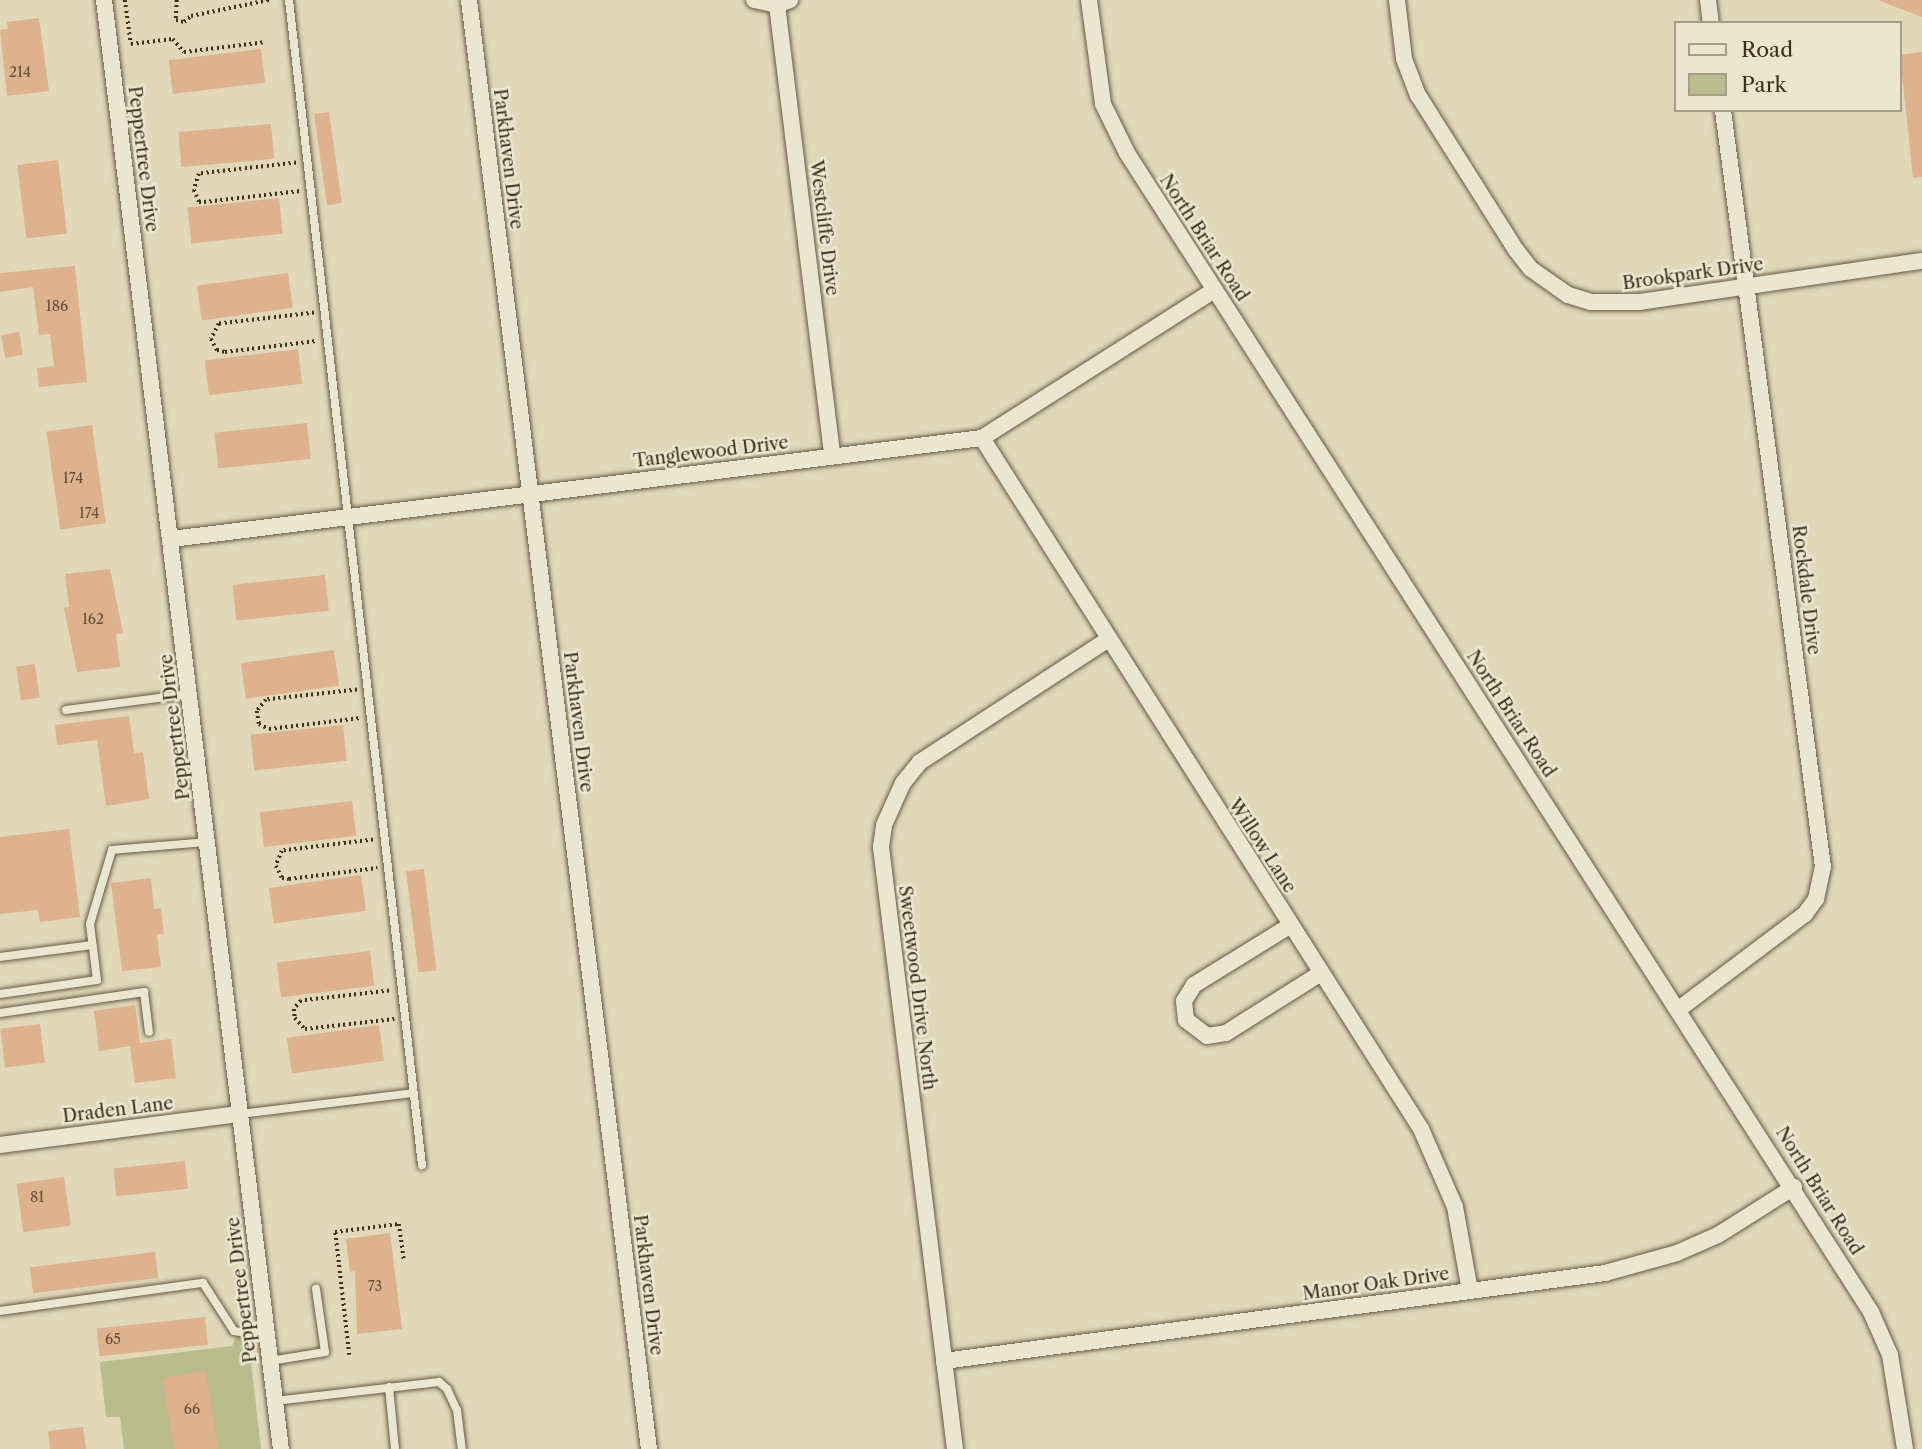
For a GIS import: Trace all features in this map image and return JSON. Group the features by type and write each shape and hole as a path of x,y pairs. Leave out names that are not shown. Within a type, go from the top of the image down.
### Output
{"street":[{"name":"Peppertree Drive","path":"104,0 172,539 281,1449"},
{"name":"Parkhaven Drive","path":"469,0 649,1449"},
{"name":"Westcliffe Drive","path":"754,0 783,2 832,456"},
{"name":"North Briar Road","path":"1089,0 1103,104 1110,121 1214,290 1794,1187 1885,1339 1905,1449"},
{"name":"Brookpark Drive","path":"1397,0 1404,59 1418,95 1516,250 1547,283 1568,295 1616,304 1922,261"},
{"path":"1708,0 1711,21"},
{"name":"Rockdale Drive","path":"1679,1009 1805,914 1816,899 1823,867 1723,112"},
{"name":"Tanglewood Drive","path":"172,539 982,438 1214,290"},
{"name":"Willow Lane","path":"982,438 1107,640 1421,1129 1442,1173 1464,1243 1470,1291"},
{"name":"Sweetwood Drive North","path":"955,1449 881,847 884,825 902,783 920,762 1107,640"},
{"path":"1291,925 1194,985 1184,1001 1186,1020 1199,1033 1226,1033 1321,973"},
{"name":"Draden Lane","path":"0,1145 240,1114"},
{"name":"Manor Oak Drive","path":"944,1360 1605,1273 1658,1259 1718,1235 1794,1187"}],"lane":[{"path":"289,0 351,517 422,1165"},
{"path":"66,710 190,694"},
{"path":"0,994 97,980 92,945 98,888 112,850 208,842"},
{"path":"0,957 92,945"},
{"path":"0,1013 144,992 149,1032"},
{"path":"240,1114 413,1093"},
{"path":"0,1311 203,1283 234,1331 267,1336"},
{"path":"270,1361 325,1352 316,1289"},
{"path":"275,1401 439,1382 447,1389 457,1409 462,1449"},
{"path":"389,1387 395,1449"}],"path":[{"path":"125,0 131,44 173,39 184,52 265,42"},
{"path":"177,0 175,16 184,22 191,16 269,0"},
{"path":"309,161 199,174 194,190 199,202 312,190"},
{"path":"327,312 219,324 211,339 217,350 225,352 330,339"},
{"path":"370,689 266,700 257,711 260,724 269,729 373,717"},
{"path":"386,838 282,851 277,855 276,866 282,878 289,879 389,867"},
{"path":"402,989 301,1000 294,1009 295,1017 305,1029 405,1017"},
{"path":"349,1355 335,1232 399,1224 404,1260"}],"green space":[{"path":"239,1331 248,1335 261,1449 124,1449 120,1417 106,1417 100,1362 232,1346"}],"building":[{"path":"1922,0 1922,17 1880,1"},
{"path":"39,18 49,91 7,96 0,30 8,29 7,22"},
{"path":"261,49 265,83 173,94 169,60"},
{"path":"1922,52 1922,177 1913,178 1901,55"},
{"path":"329,112 342,203 327,205 314,114"},
{"path":"271,124 274,159 181,167 178,132"},
{"path":"58,160 67,233 26,238 17,165"},
{"path":"279,198 283,234 191,243 188,208"},
{"path":"75,266 87,382 39,387 37,368 54,366 50,334 39,335 33,287 0,292 0,273"},
{"path":"288,273 293,308 202,320 197,286"},
{"path":"19,332 23,355 5,358 1,335"},
{"path":"298,349 302,384 209,395 205,360"},
{"path":"307,423 311,459 218,469 215,433"},
{"path":"92,425 106,523 60,529 46,431"},
{"path":"110,569 123,633 116,634 120,667 77,672 64,608 69,607 65,574"},
{"path":"325,575 329,611 236,621 233,585"},
{"path":"334,650 339,686 246,699 241,663"},
{"path":"35,664 40,698 21,700 16,667"},
{"path":"129,716 134,753 143,752 149,799 106,806 97,740 57,745 55,725"},
{"path":"343,725 347,761 254,771 251,735"},
{"path":"352,801 356,836 264,847 260,812"},
{"path":"69,829 80,917 40,922 38,910 0,914 0,837"},
{"path":"424,869 436,970 419,972 406,871"},
{"path":"361,875 366,911 274,924 269,888"},
{"path":"151,878 154,909 161,908 164,934 157,934 161,967 122,971 111,883"},
{"path":"370,951 374,986 281,997 277,962"},
{"path":"135,1005 140,1043 171,1039 176,1078 135,1083 130,1046 99,1051 94,1011"},
{"path":"40,1024 45,1063 5,1068 0,1029"},
{"path":"379,1025 384,1061 292,1074 287,1038"},
{"path":"185,1161 188,1189 116,1196 113,1169"},
{"path":"64,1177 71,1226 23,1232 16,1184"},
{"path":"390,1233 402,1329 357,1334 355,1271 350,1272 346,1239"},
{"path":"155,1252 158,1278 33,1293 30,1267"},
{"path":"205,1317 208,1345 100,1356 97,1328"},
{"path":"206,1371 218,1449 174,1449 163,1378"},
{"path":"83,1427 86,1449 50,1449 48,1431"}]}
